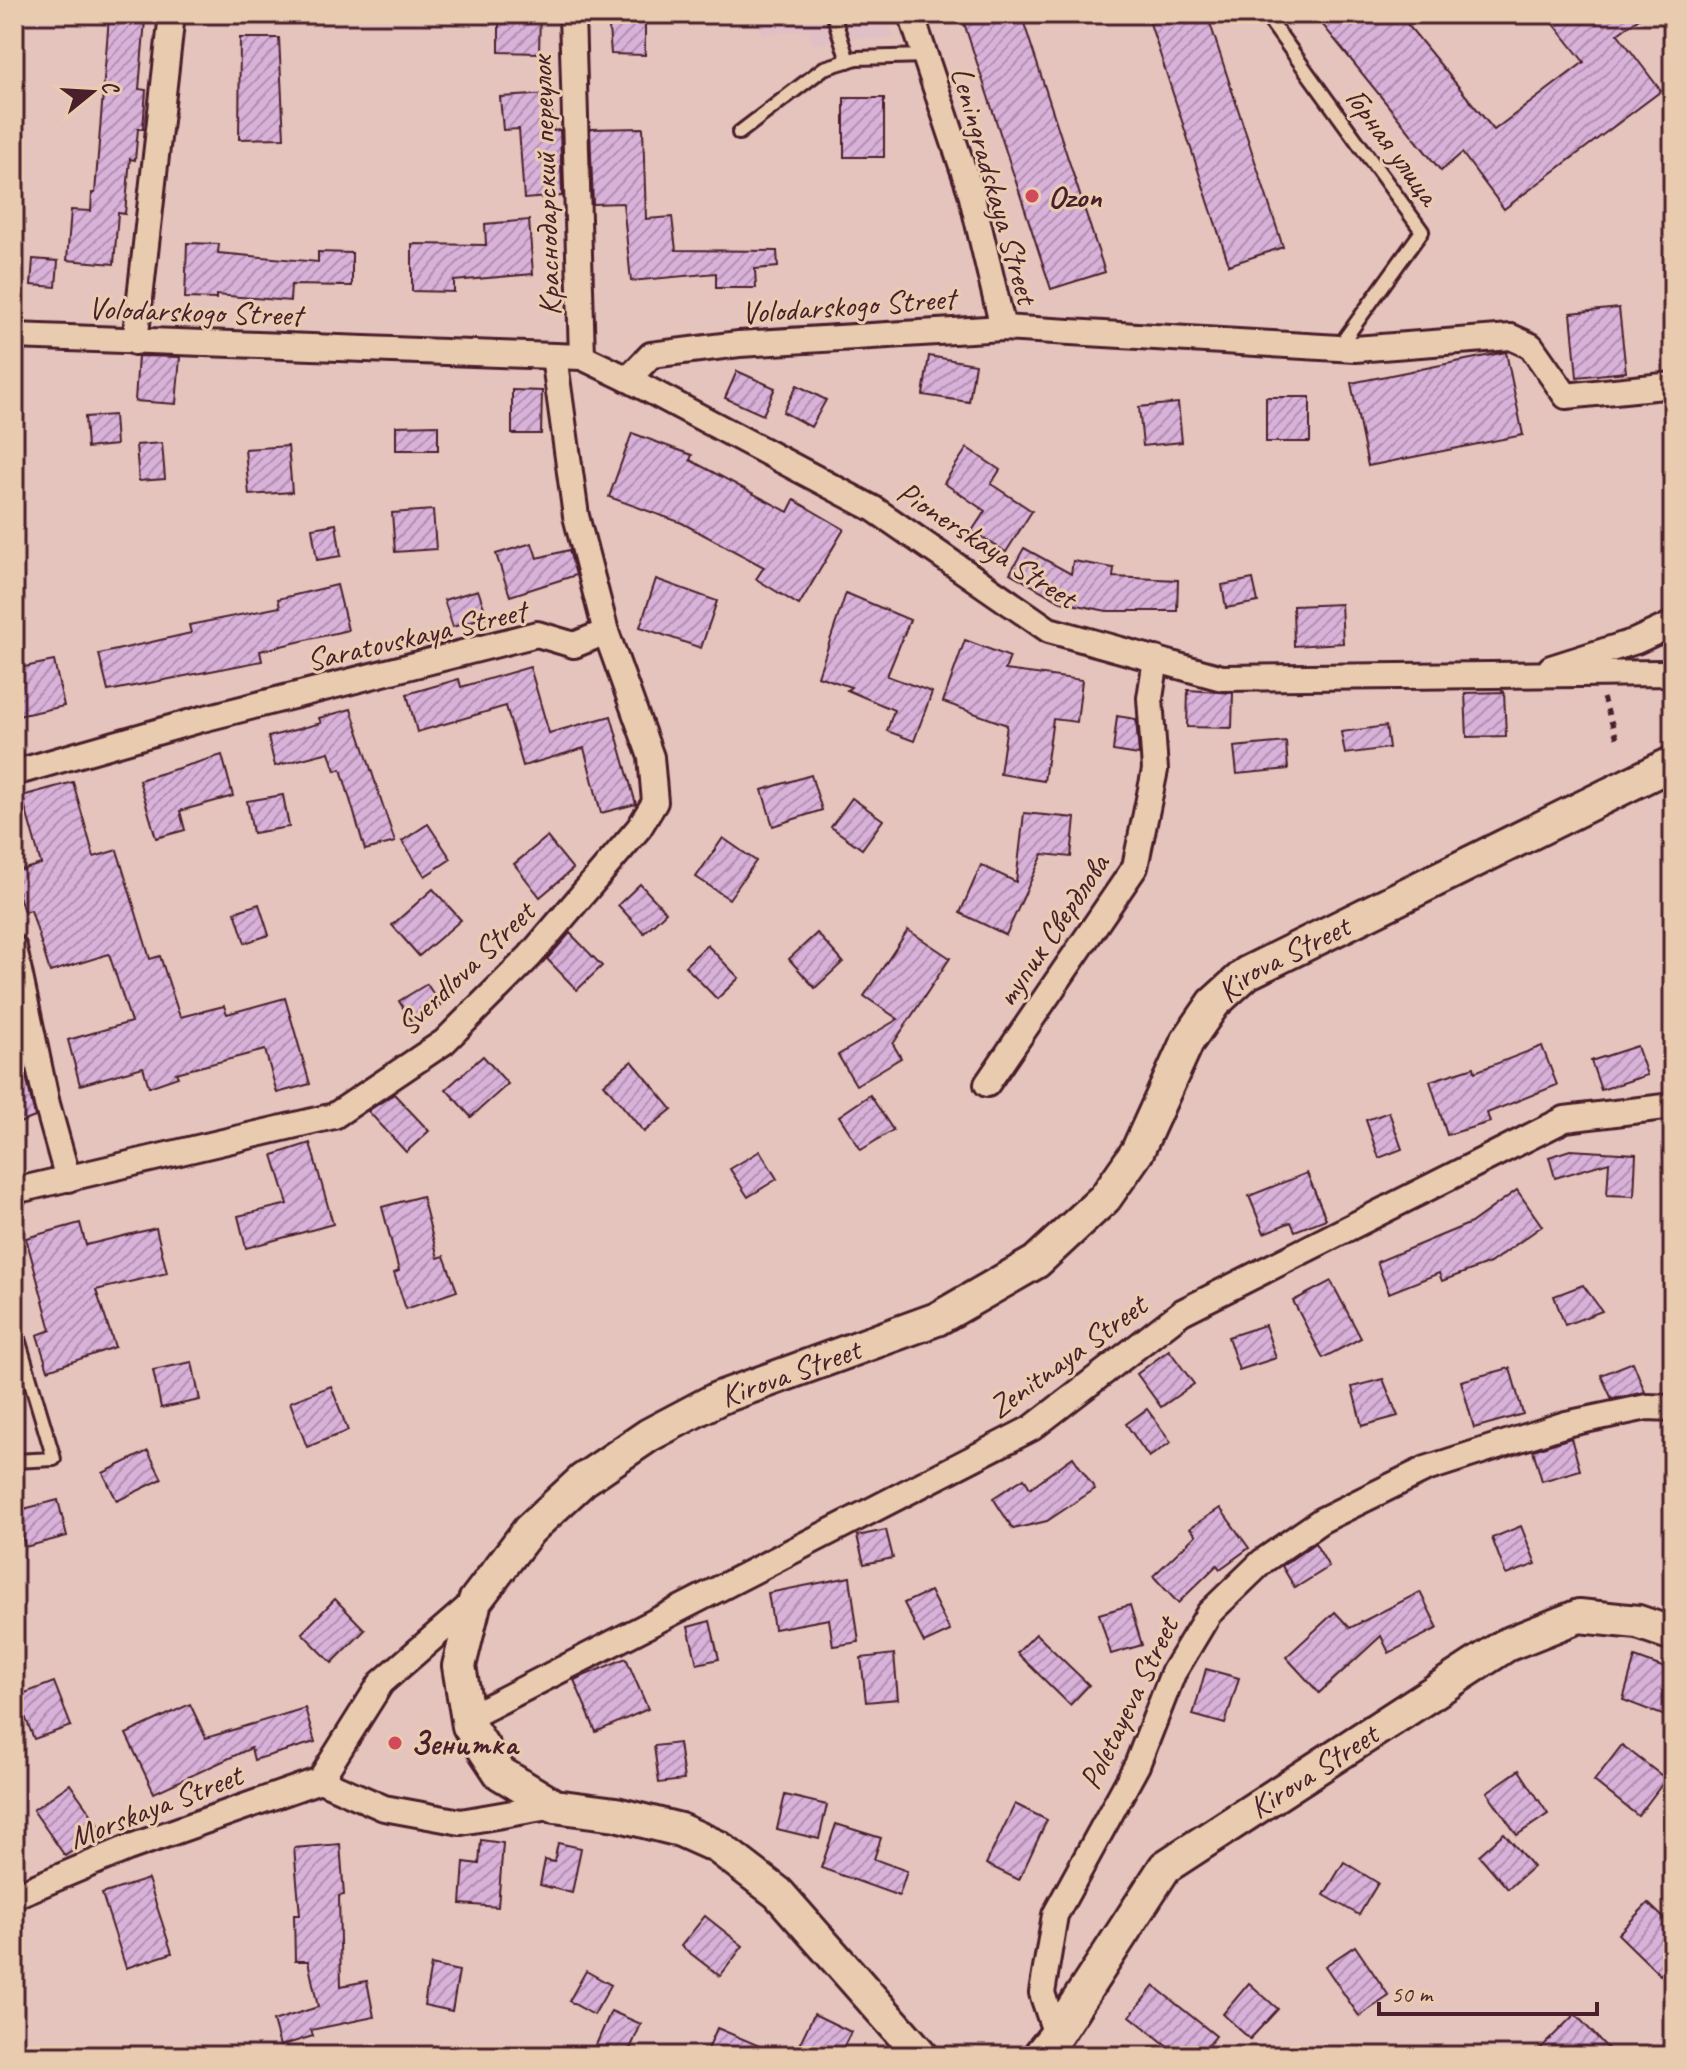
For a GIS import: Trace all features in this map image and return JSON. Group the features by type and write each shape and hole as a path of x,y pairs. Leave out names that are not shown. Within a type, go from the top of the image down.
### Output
{"main road":[{"name":"Kirova Street","path":"922,2056 778,1893 718,1847 680,1830 616,1814 554,1806 500,1773 469,1726 459,1666 475,1601 529,1530 583,1480 649,1435 719,1398 937,1319 1036,1262 1105,1198 1137,1152 1187,1042 1214,1003 1247,973 1673,763"},
{"name":"Kirova Street","path":"1047,2046 1165,1867 1506,1645 1579,1616 1638,1622 1673,1634"}],"street":[{"path":"135,342 172,14"},
{"name":"Краснодарский переулок","path":"572,14 582,357"},
{"name":"Leningradskaya Street","path":"911,14 971,193 1003,328"},
{"name":"Volodarskogo Street","path":"14,336 582,357 628,379 651,355 739,344 1003,328 1338,348 1511,337 1531,346 1566,396 1673,385"},
{"path":"554,356 576,516 606,632"},
{"name":"Pionerskaya Street","path":"628,379 874,509 1049,630 1222,678 1673,676"},
{"path":"1525,676 1636,641 1673,624"},
{"name":"Saratovskaya Street","path":"14,773 202,719 537,634 574,645 606,632"},
{"name":"Sverdlova Street","path":"14,1191 334,1116 444,1042 530,956 639,828 655,802 651,757 606,632"},
{"name":"тупик Свердлова","path":"987,1084 1135,867 1155,770 1150,698 1156,659"},
{"path":"14,948 47,1104 68,1179"},
{"name":"Zenitnaya Street","path":"467,1718 1032,1428 1196,1305 1565,1119 1673,1106"},
{"name":"Poletayeva Street","path":"1047,2046 1042,1993 1055,1915 1137,1765 1173,1673 1209,1613 1263,1561 1322,1520 1426,1469 1566,1424 1647,1407 1673,1408"},
{"path":"475,1601 381,1683 320,1780 384,1808 461,1822 554,1806"},
{"name":"Morskaya Street","path":"14,1896 128,1848 320,1780"}],"lane":[{"path":"833,14 848,61"},
{"name":"Горная улица","path":"1265,14 1422,231 1338,348"},
{"path":"739,133 824,68 848,61 925,56"},
{"path":"14,1325 54,1459 14,1461"}],"path":[{"path":"1594,675 1617,738"}],"shaded area":[{"path":"750,14 885,14 894,38 840,37 813,46 808,29 763,35"}],"building":[{"path":"499,14 540,14 539,53 499,52"},
{"path":"608,14 645,14 645,55 611,54"},
{"path":"983,14 1021,14 1105,272 1051,289 963,20"},
{"path":"1147,14 1207,14 1283,247 1229,265"},
{"path":"1334,14 1399,14 1494,130 1584,62 1546,14 1644,14 1618,34 1661,91 1504,209 1462,153 1441,171 1322,24"},
{"path":"109,17 145,20 139,89 146,90 143,129 138,129 135,160 130,159 125,214 118,213 114,264 67,260 71,210 91,211 92,193 95,193"},
{"path":"240,38 279,38 284,138 239,139"},
{"path":"551,94 553,131 560,130 562,196 524,199 519,129 503,130 500,97"},
{"path":"844,98 884,98 884,157 844,157"},
{"path":"643,128 646,219 672,217 676,250 777,251 778,267 755,269 756,288 716,288 716,273 631,281 623,203 593,204 590,129"},
{"path":"529,220 533,274 454,281 454,292 412,291 412,244 486,245 485,224"},
{"path":"187,243 219,244 218,253 318,262 318,252 352,253 352,286 291,285 290,301 216,295 216,299 185,298"},
{"path":"33,259 58,261 56,287 31,285"},
{"path":"1619,308 1626,372 1577,377 1571,313"},
{"path":"1506,352 1523,435 1368,466 1351,383"},
{"path":"138,356 180,357 176,404 135,401"},
{"path":"929,356 975,364 969,402 923,395"},
{"path":"737,371 775,388 763,415 725,398"},
{"path":"797,385 826,400 811,427 783,412"},
{"path":"512,390 542,391 541,434 512,434"},
{"path":"1266,397 1310,397 1310,442 1266,442"},
{"path":"1178,403 1182,442 1143,446 1139,407"},
{"path":"114,415 116,445 87,448 85,417"},
{"path":"438,425 438,450 396,450 396,426"},
{"path":"632,433 692,455 690,460 788,512 794,500 844,529 799,605 756,579 764,567 682,523 609,497"},
{"path":"162,443 165,479 139,481 136,445"},
{"path":"288,446 292,492 249,495 245,449"},
{"path":"967,448 1000,470 991,484 1032,511 1006,552 972,531 985,511 944,483"},
{"path":"433,510 436,549 395,552 392,513"},
{"path":"336,524 341,556 317,560 312,528"},
{"path":"532,543 537,558 569,550 576,575 510,596 496,554"},
{"path":"1024,548 1071,574 1073,561 1114,568 1113,577 1178,580 1177,611 1107,611 1061,602 1010,573"},
{"path":"656,579 717,601 701,648 640,627"},
{"path":"1253,579 1258,602 1226,608 1222,585"},
{"path":"337,585 348,630 260,651 262,661 108,691 99,654 191,633 189,625 280,607 278,599"},
{"path":"478,590 487,616 453,627 444,600"},
{"path":"846,593 910,620 887,676 932,692 914,741 887,731 894,710 847,690 851,687 818,676"},
{"path":"1341,604 1343,643 1294,646 1293,606"},
{"path":"965,640 1010,657 1005,670 1082,680 1077,722 1053,719 1044,781 1000,774 1007,725 943,702"},
{"path":"54,661 64,706 18,716 14,669"},
{"path":"530,667 549,733 611,716 636,804 601,813 584,748 523,766 506,706 417,732 407,694 459,679 461,687"},
{"path":"1188,690 1233,693 1232,728 1187,727"},
{"path":"1504,692 1506,736 1467,737 1465,693"},
{"path":"351,709 395,842 365,850 341,769 335,771 329,752 275,766 268,737 321,723 319,718"},
{"path":"1117,716 1136,719 1139,755 1113,751"},
{"path":"1386,726 1389,748 1345,754 1341,732"},
{"path":"1286,742 1288,769 1237,774 1234,747"},
{"path":"222,755 233,796 180,811 185,830 156,838 139,780"},
{"path":"811,775 822,810 773,826 762,790"},
{"path":"73,782 94,857 117,850 150,959 160,956 180,1017 224,1006 227,1014 285,998 310,1084 277,1093 265,1050 176,1073 178,1077 149,1087 143,1067 80,1085 68,1040 131,1022 109,954 50,972 31,910 24,912 14,879 14,872 41,864 22,796"},
{"path":"283,795 289,827 253,833 247,801"},
{"path":"852,798 883,820 862,849 831,827"},
{"path":"1024,813 1075,818 1071,857 1043,854 1006,935 960,913 981,865 1016,882"},
{"path":"428,824 451,859 425,876 402,841"},
{"path":"547,837 573,869 540,897 514,864"},
{"path":"723,838 756,861 729,899 696,877"},
{"path":"640,884 666,912 644,933 618,905"},
{"path":"433,889 461,920 419,956 392,925"},
{"path":"259,904 269,935 245,943 235,912"},
{"path":"908,930 950,958 893,1044 901,1058 856,1085 838,1055 898,1019 864,996"},
{"path":"570,933 602,966 577,990 547,959"},
{"path":"817,933 843,962 815,988 789,959"},
{"path":"707,945 739,978 717,999 685,966"},
{"path":"427,984 441,1006 413,1024 399,1001"},
{"path":"14,1046 17,1046 23,1062 35,1117 14,1125"},
{"path":"1542,1046 1557,1085 1487,1113 1490,1122 1447,1135 1430,1081 1474,1067 1475,1072"},
{"path":"1637,1046 1647,1075 1601,1090 1591,1061"},
{"path":"483,1056 508,1084 471,1117 446,1089"},
{"path":"632,1061 672,1109 644,1132 604,1084"},
{"path":"394,1094 429,1131 406,1152 368,1111"},
{"path":"870,1095 893,1130 861,1150 839,1116"},
{"path":"1389,1112 1402,1149 1379,1158 1366,1120"},
{"path":"310,1143 333,1224 246,1248 238,1216 288,1204 273,1155"},
{"path":"1570,1150 1636,1154 1634,1196 1607,1195 1609,1162 1555,1178 1549,1157"},
{"path":"760,1151 777,1179 748,1197 730,1169"},
{"path":"1307,1173 1326,1219 1295,1231 1291,1222 1264,1233 1249,1196"},
{"path":"1517,1190 1542,1226 1490,1263 1442,1281 1439,1273 1389,1293 1377,1262 1471,1223"},
{"path":"422,1196 438,1258 444,1256 457,1291 406,1309 394,1273 399,1271 382,1207"},
{"path":"80,1223 86,1245 156,1228 167,1273 96,1290 115,1347 48,1370 37,1335 51,1330 26,1238"},
{"path":"1331,1281 1361,1338 1323,1358 1293,1301"},
{"path":"1583,1285 1602,1311 1565,1325 1554,1296"},
{"path":"1265,1325 1276,1358 1239,1370 1228,1337"},
{"path":"1169,1350 1194,1384 1161,1407 1137,1374"},
{"path":"192,1362 200,1400 161,1408 153,1370"},
{"path":"1633,1362 1645,1392 1612,1399 1601,1375"},
{"path":"1510,1368 1523,1414 1474,1428 1461,1381"},
{"path":"1383,1379 1398,1416 1362,1426 1352,1387"},
{"path":"331,1386 348,1431 307,1447 290,1402"},
{"path":"1147,1409 1171,1442 1149,1457 1126,1424"},
{"path":"1571,1438 1580,1470 1542,1481 1533,1450"},
{"path":"148,1451 162,1479 117,1501 103,1473"},
{"path":"1073,1457 1095,1489 1047,1521 1013,1529 993,1498 1024,1478 1030,1488"},
{"path":"58,1500 67,1536 25,1547 16,1511"},
{"path":"1220,1508 1249,1548 1220,1569 1217,1565 1178,1603 1153,1576 1196,1535 1190,1528"},
{"path":"1521,1526 1536,1564 1506,1575 1492,1538"},
{"path":"886,1530 893,1558 864,1564 857,1536"},
{"path":"1315,1543 1329,1567 1295,1588 1282,1566"},
{"path":"850,1577 859,1642 833,1646 829,1619 774,1629 768,1593"},
{"path":"930,1591 950,1631 924,1643 904,1603"},
{"path":"1420,1592 1438,1628 1389,1653 1381,1636 1319,1693 1286,1657 1335,1612 1350,1628"},
{"path":"335,1599 365,1630 332,1663 302,1633"},
{"path":"1130,1605 1142,1645 1111,1654 1099,1614"},
{"path":"710,1621 719,1659 697,1664 688,1627"},
{"path":"1036,1634 1089,1685 1070,1705 1017,1653"},
{"path":"894,1654 898,1699 866,1702 861,1658"},
{"path":"1635,1657 1673,1671 1673,1719 1623,1700"},
{"path":"626,1658 648,1709 596,1732 574,1680"},
{"path":"1206,1669 1239,1678 1225,1724 1193,1715"},
{"path":"54,1682 71,1726 34,1739 17,1696"},
{"path":"190,1704 206,1738 305,1708 315,1742 254,1760 251,1748 154,1793 126,1734"},
{"path":"679,1743 684,1780 659,1783 654,1746"},
{"path":"1622,1745 1666,1779 1638,1816 1594,1781"},
{"path":"1519,1770 1548,1814 1517,1835 1487,1792"},
{"path":"70,1784 103,1831 65,1856 33,1810"},
{"path":"785,1795 827,1805 819,1839 777,1829"},
{"path":"1015,1804 1047,1820 1019,1880 986,1864"},
{"path":"836,1824 881,1838 874,1859 907,1871 899,1896 821,1868"},
{"path":"1504,1833 1533,1867 1508,1889 1479,1855"},
{"path":"481,1840 503,1843 498,1907 461,1904 464,1862 479,1864"},
{"path":"558,1843 581,1848 572,1893 540,1885 545,1860 554,1862"},
{"path":"340,1844 344,1895 339,1896 341,1986 367,1981 374,2017 311,2030 313,2036 280,2046 273,2021 318,2007 308,1961 295,1961 294,1915 300,1915 294,1848"},
{"path":"1344,1862 1378,1883 1359,1915 1324,1895"},
{"path":"148,1879 172,1953 126,1968 102,1894"},
{"path":"1648,1903 1673,1927 1673,1961 1660,1975 1618,1934"},
{"path":"705,1916 743,1946 720,1976 681,1946"},
{"path":"1355,1946 1389,1996 1359,2016 1325,1966"},
{"path":"431,1965 459,1971 452,2011 424,2005"},
{"path":"586,1971 611,1985 594,2015 569,2001"},
{"path":"1249,1983 1278,2009 1250,2039 1223,2014"},
{"path":"1154,1986 1216,2036 1200,2056 1180,2056 1130,2016"},
{"path":"611,2011 641,2024 627,2056 591,2056"},
{"path":"814,2014 851,2032 839,2056 812,2056 797,2049"},
{"path":"1575,2014 1615,2056 1533,2056"},
{"path":"717,2028 783,2056 705,2056"}],"place":[{"name":"Ozon","path":"1032,196"},
{"name":"Зенитка","path":"395,1743"}]}
